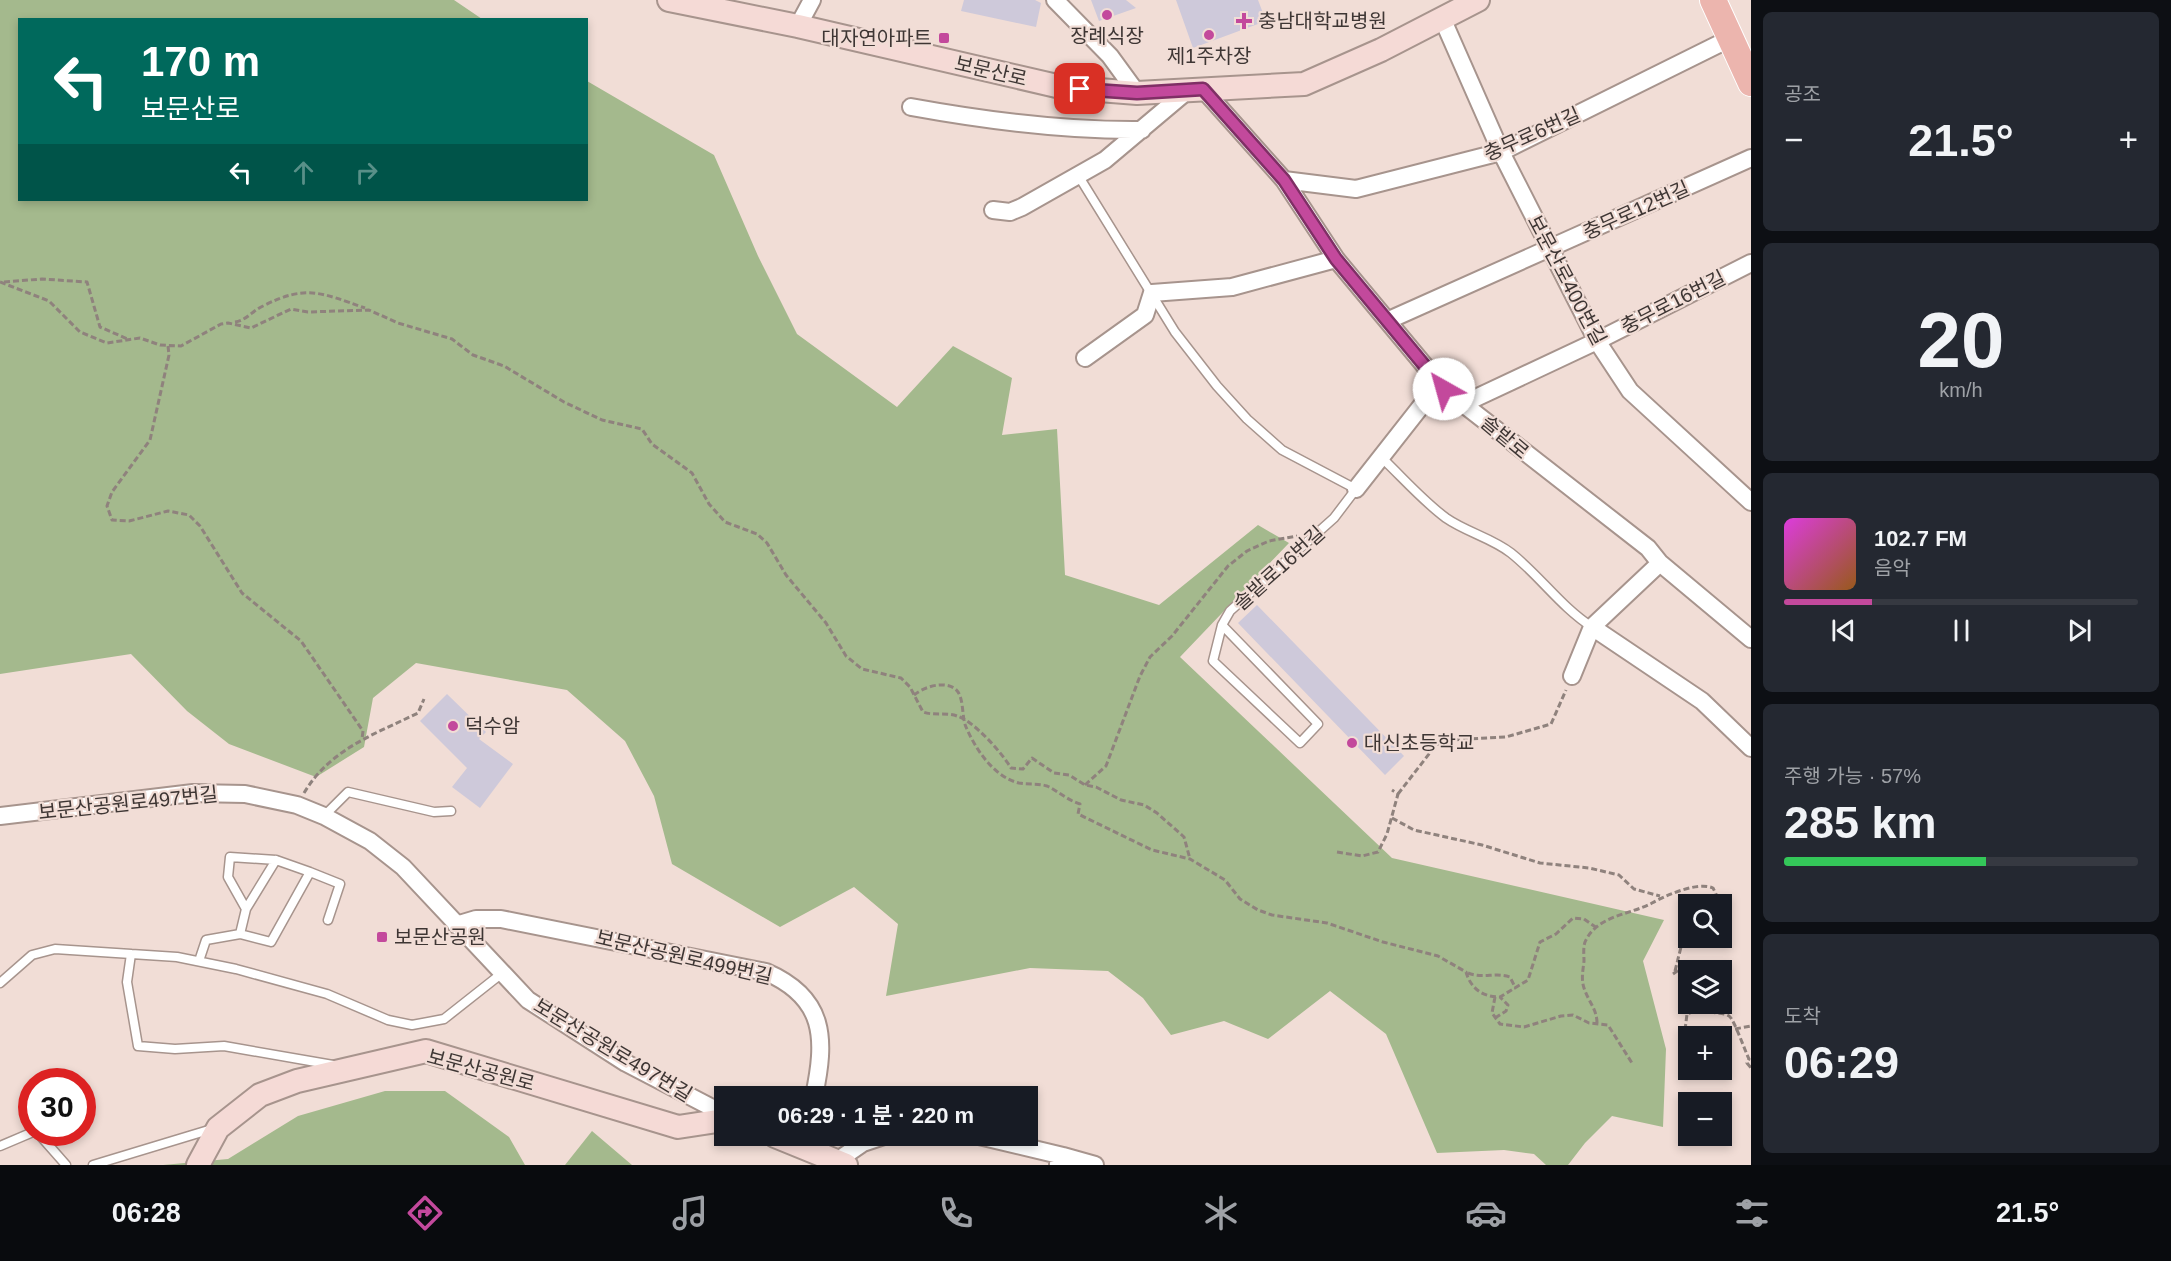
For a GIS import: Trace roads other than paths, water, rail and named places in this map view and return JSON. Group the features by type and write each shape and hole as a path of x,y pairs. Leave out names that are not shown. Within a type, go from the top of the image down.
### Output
{"main road":[{"name":"보문산로","path":"675,1 798,26 1061,87 1137,93 1304,84 1381,50 1450,10 1478,0"},
{"path":"1713,0 1748,70"},
{"name":"보문산공원로","path":"198,1165 218,1128 260,1095 297,1081 426,1051 678,1127 714,1121"},
{"path":"814,1146 842,1162"}],"street":[{"path":"798,26 812,0"},
{"path":"1055,0 1110,56 1137,93"},
{"name":"보문산로400번길","path":"1450,10 1501,152 1597,341 1630,391 1751,502"},
{"name":"충무로6번길","path":"1284,180 1356,189 1501,152 1731,38"},
{"path":"993,210 1011,212 1105,160 1195,90"},
{"name":"솔밭로","path":"1195,90 1284,180 1336,259 1444,389 1465,403 1522,452 1648,548 1660,563 1751,639"},
{"path":"911,107 968,117 1084,131 1142,130"},
{"name":"충무로12번길","path":"1389,320 1751,158"},
{"path":"1085,358 1144,315 1152,293 1232,287 1336,259"},
{"name":"충무로16번길","path":"1465,403 1597,341 1751,263"},
{"name":"솔밭로16번길","path":"1356,489 1422,405 1444,389"},
{"path":"1572,676 1592,627 1660,563"},
{"path":"1592,627 1702,701 1751,748"},
{"name":"보문산공원로497번길","path":"0,816 193,794 245,794 297,805 324,816 370,841 403,867 501,974 528,1000 626,1063 714,1109"},
{"name":"보문산공원로499번길","path":"456,925 476,919 501,919 766,972 789,983 811,1007 820,1028 821,1062 816,1086"},
{"path":"842,1162 860,1146"},
{"path":"1011,1146 1060,1161 1095,1165"}],"lane":[{"path":"1078,175 1175,332 1247,418 1282,450 1356,489"},
{"path":"1382,458 1445,517 1472,534 1507,550 1574,615 1592,627"},
{"name":"솔밭로16번길","path":"1222,625 1318,724 1300,742 1213,661 1222,625 1230,611 1334,518 1356,489"},
{"path":"324,816 348,792 434,812 451,811"},
{"path":"246,909 228,877 230,857 276,860 340,884 328,920"},
{"path":"240,934 246,909 276,860"},
{"path":"199,961 206,940 240,934 270,942 310,872"},
{"path":"0,983 32,955 55,949 131,954 199,961 236,969 327,994 388,1020 412,1025 444,1019 501,974"},
{"path":"131,954 127,982 138,1046 175,1049 224,1046 350,1068"},
{"path":"93,1165 218,1128"},
{"path":"0,1146 18,1139"},
{"path":"48,1146 66,1165"}],"place":[{"name":"장례식장","path":"1107,15"},
{"name":"충남대학교병원","path":"1244,21"},
{"name":"제1주차장","path":"1209,35"},
{"name":"대자연아파트","path":"944,38"},
{"name":"덕수암","path":"453,726"},
{"name":"대신초등학교","path":"1352,743"},
{"name":"보문산공원","path":"382,937"}]}
